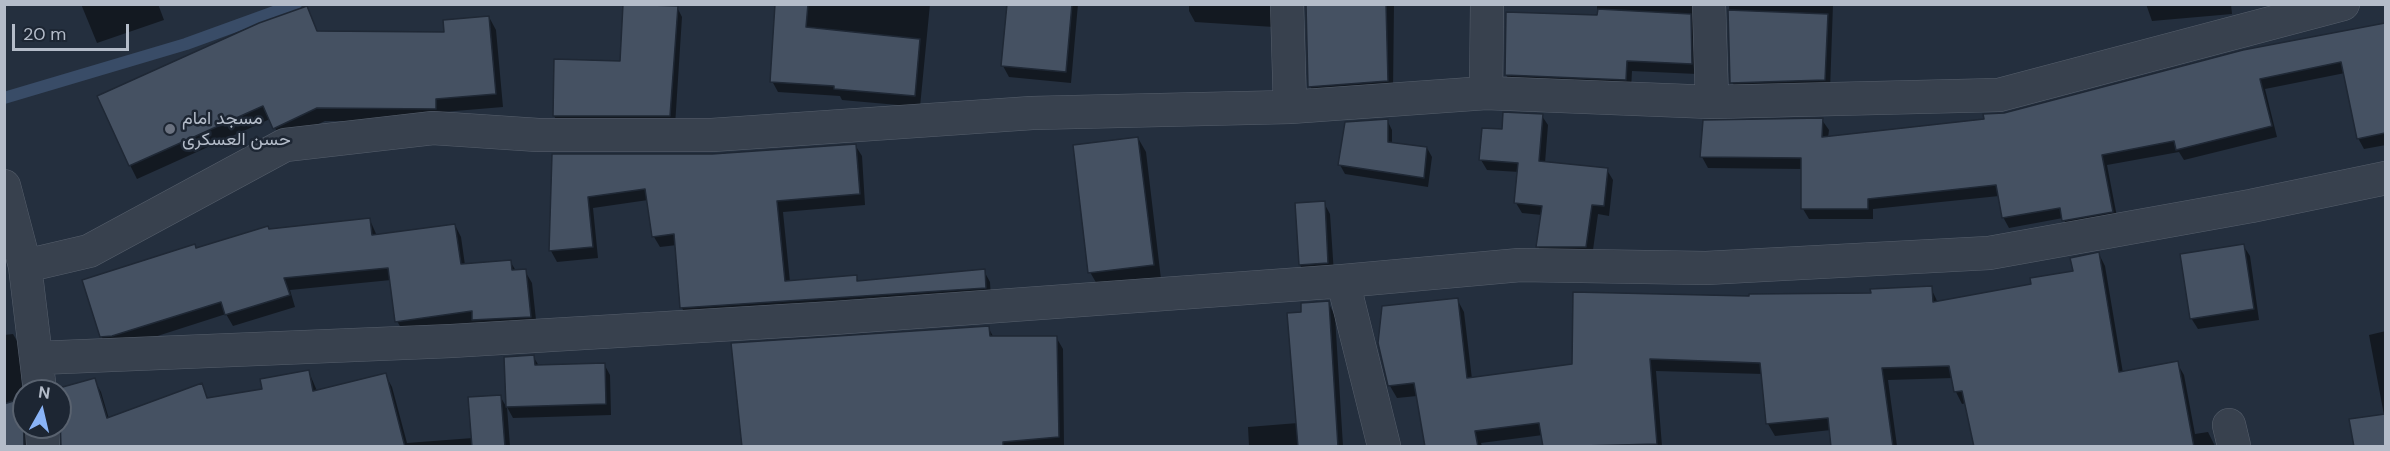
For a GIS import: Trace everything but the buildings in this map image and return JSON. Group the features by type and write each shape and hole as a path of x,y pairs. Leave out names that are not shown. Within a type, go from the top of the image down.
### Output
{"street":[{"path":"1287,4 1290,107"},
{"path":"1485,93 1486,4"},
{"path":"1710,4 1712,102"},
{"path":"25,266 89,251 285,145 434,128 538,135 712,135 1032,113 1290,107 1485,93 1712,102 1999,94 2343,4"},
{"path":"38,358 451,341 833,318 1343,281 1520,265 1706,268 1989,253 2251,206 2385,178"},
{"path":"4,186 25,266 39,379"},
{"path":"1343,281 1384,447"}],"waterway":[{"path":"4,98 186,44 296,4"}],"place":[{"name":"مسجد امام حسن العسکری","path":"170,129"}]}
